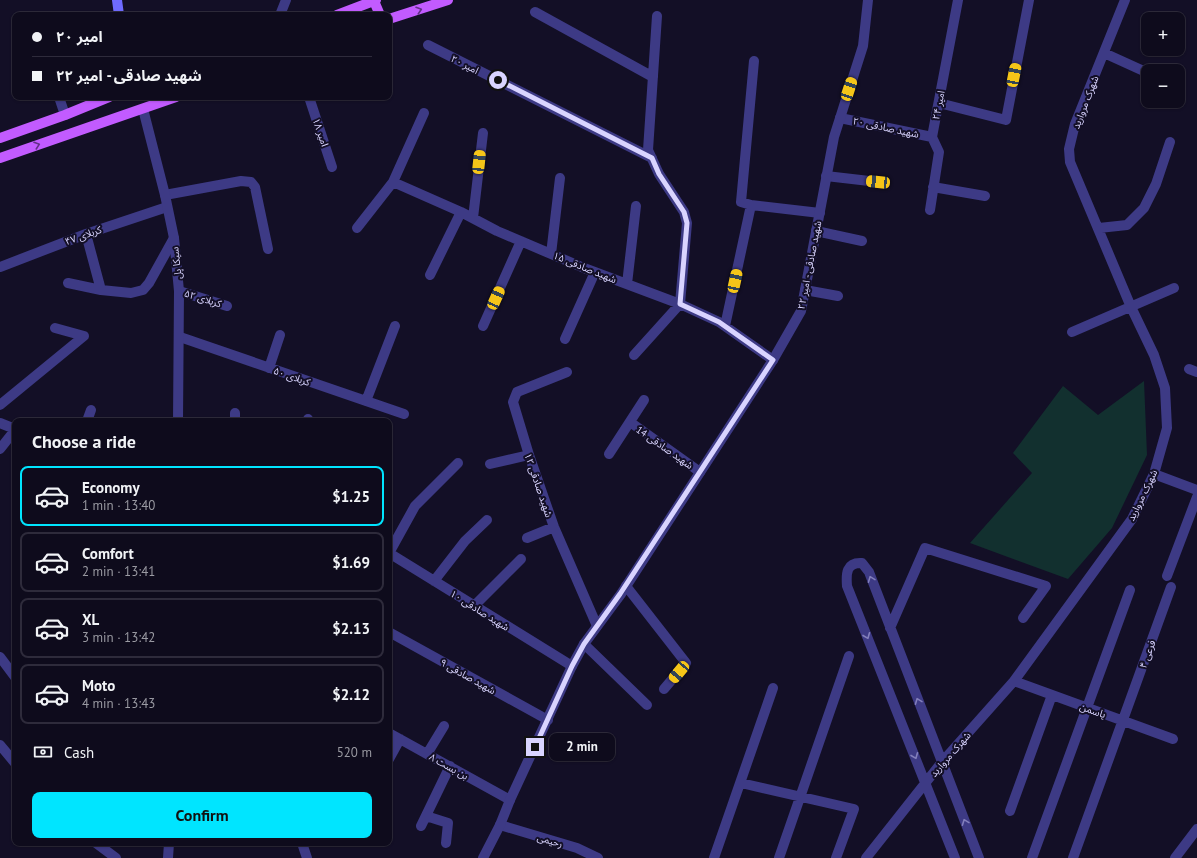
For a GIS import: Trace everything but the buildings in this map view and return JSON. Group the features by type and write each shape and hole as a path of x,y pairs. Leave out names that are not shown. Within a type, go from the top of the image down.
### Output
{"main road":[{"path":"117,0 119,12"},
{"path":"345,12 375,0 379,12"},
{"path":"392,18 448,0"},
{"path":"0,138 65,115 102,100"},
{"path":"0,158 168,100"}],"street":[{"path":"281,12 286,0"},
{"name":"شهید صادقی - امیر ۲۲","path":"483,858 500,825 510,800 572,666 584,644 626,586 773,360 801,311 834,137 863,46 868,0"},
{"name":"امیر ۲۴","path":"932,137 958,0"},
{"path":"939,103 1006,120 1029,0"},
{"name":"شهرک مروارید","path":"866,858 942,762 1014,681 1132,519 1154,474 1167,428 1165,388 1154,355 1131,307 1070,162 1069,149 1074,124 1125,0"},
{"path":"534,12 653,77"},
{"path":"634,355 680,304 687,223 684,212 659,174 648,150 657,16"},
{"name":"امیر ۲۰","path":"428,45 652,158"},
{"path":"1104,53 1141,70"},
{"path":"754,61 741,202 751,205 820,213"},
{"path":"60,100 65,115"},
{"name":"امیر ۱۸","path":"310,100 332,166"},
{"name":"سیکا پل","path":"143,109 165,195 174,238 179,291 180,337 178,418"},
{"path":"357,228 392,182 424,113"},
{"name":"شهید صادقی ۲۰","path":"840,118 932,137"},
{"path":"472,218 482,133"},
{"path":"930,210 939,152 932,137"},
{"path":"1099,228 1127,225 1144,208 1156,184 1170,142"},
{"path":"826,176 878,182"},
{"path":"550,254 560,178"},
{"path":"165,195 241,181 251,182 255,187 268,249"},
{"name":"شهید صادقی ۱۵","path":"392,182 461,212 497,231 550,254 680,304 719,322 773,360"},
{"path":"933,187 985,196"},
{"path":"725,326 751,205"},
{"path":"627,284 636,206"},
{"name":"کربلای ۴۷","path":"0,267 86,234 167,207"},
{"path":"430,275 461,212"},
{"path":"816,231 862,241"},
{"path":"86,234 101,290"},
{"path":"68,283 101,290 131,293 143,290 150,283 174,238"},
{"path":"483,326 521,241"},
{"path":"565,339 595,272"},
{"path":"1072,332 1174,288"},
{"path":"805,290 838,296"},
{"name":"کربلای ۵۲","path":"179,291 227,306"},
{"path":"366,401 395,326"},
{"path":"0,405 84,336 54,328"},
{"path":"269,368 280,336"},
{"name":"کربلای ۵۰","path":"180,337 404,414"},
{"name":"شهید صادقی ۱۲","path":"567,372 517,392 513,402 529,455 554,527 597,626"},
{"path":"609,454 644,400"},
{"path":"88,418 91,410"},
{"name":"شهید صادقی 14","path":"630,422 700,472"},
{"path":"0,423 12,429"},
{"path":"0,449 12,434"},
{"path":"490,464 529,455"},
{"path":"392,548 415,506 458,463"},
{"path":"1154,474 1197,490"},
{"path":"1167,576 1197,497"},
{"path":"434,581 465,541 487,520"},
{"path":"527,538 554,527"},
{"path":"890,628 924,548 1046,586 1023,618"},
{"name":"شهید صادقی ۱۰","path":"392,555 572,666"},
{"path":"474,606 521,559"},
{"path":"955,858 847,586 846,574 850,566 855,563 862,563 869,572 979,858"},
{"path":"626,586 686,662 664,689"},
{"name":"فرعی ۴","path":"1073,858 1171,587"},
{"path":"1032,858 1130,590"},
{"name":"شهید صادقی ۹","path":"392,634 548,720"},
{"path":"584,644 648,705"},
{"path":"779,858 849,656"},
{"path":"0,657 12,673"},
{"name":"یاسمن","path":"1014,681 1173,739"},
{"path":"714,858 773,688"},
{"path":"1010,811 1052,695"},
{"path":"428,754 444,726"},
{"name":"بن بست ۸","path":"392,735 510,800"},
{"path":"392,754 400,739"},
{"path":"0,745 12,759"},
{"path":"421,826 450,766"},
{"path":"741,783 854,809 836,858"},
{"path":"426,816 448,823 446,843"},
{"name":"رحیمی","path":"500,825 578,848 598,858"},
{"path":"1175,858 1197,829"},
{"path":"100,846 116,858"},
{"path":"168,858 169,846"},
{"path":"303,846 307,858"}],"green space":[{"path":"1144,381 1147,455 1112,528 1068,579 970,543 1032,473 1013,453 1063,386 1098,415"}],"route":[{"path":"498,80 652,158 659,174 684,212 687,223 680,304 719,322 773,360 620,594 584,644 572,666 535,747"}]}
